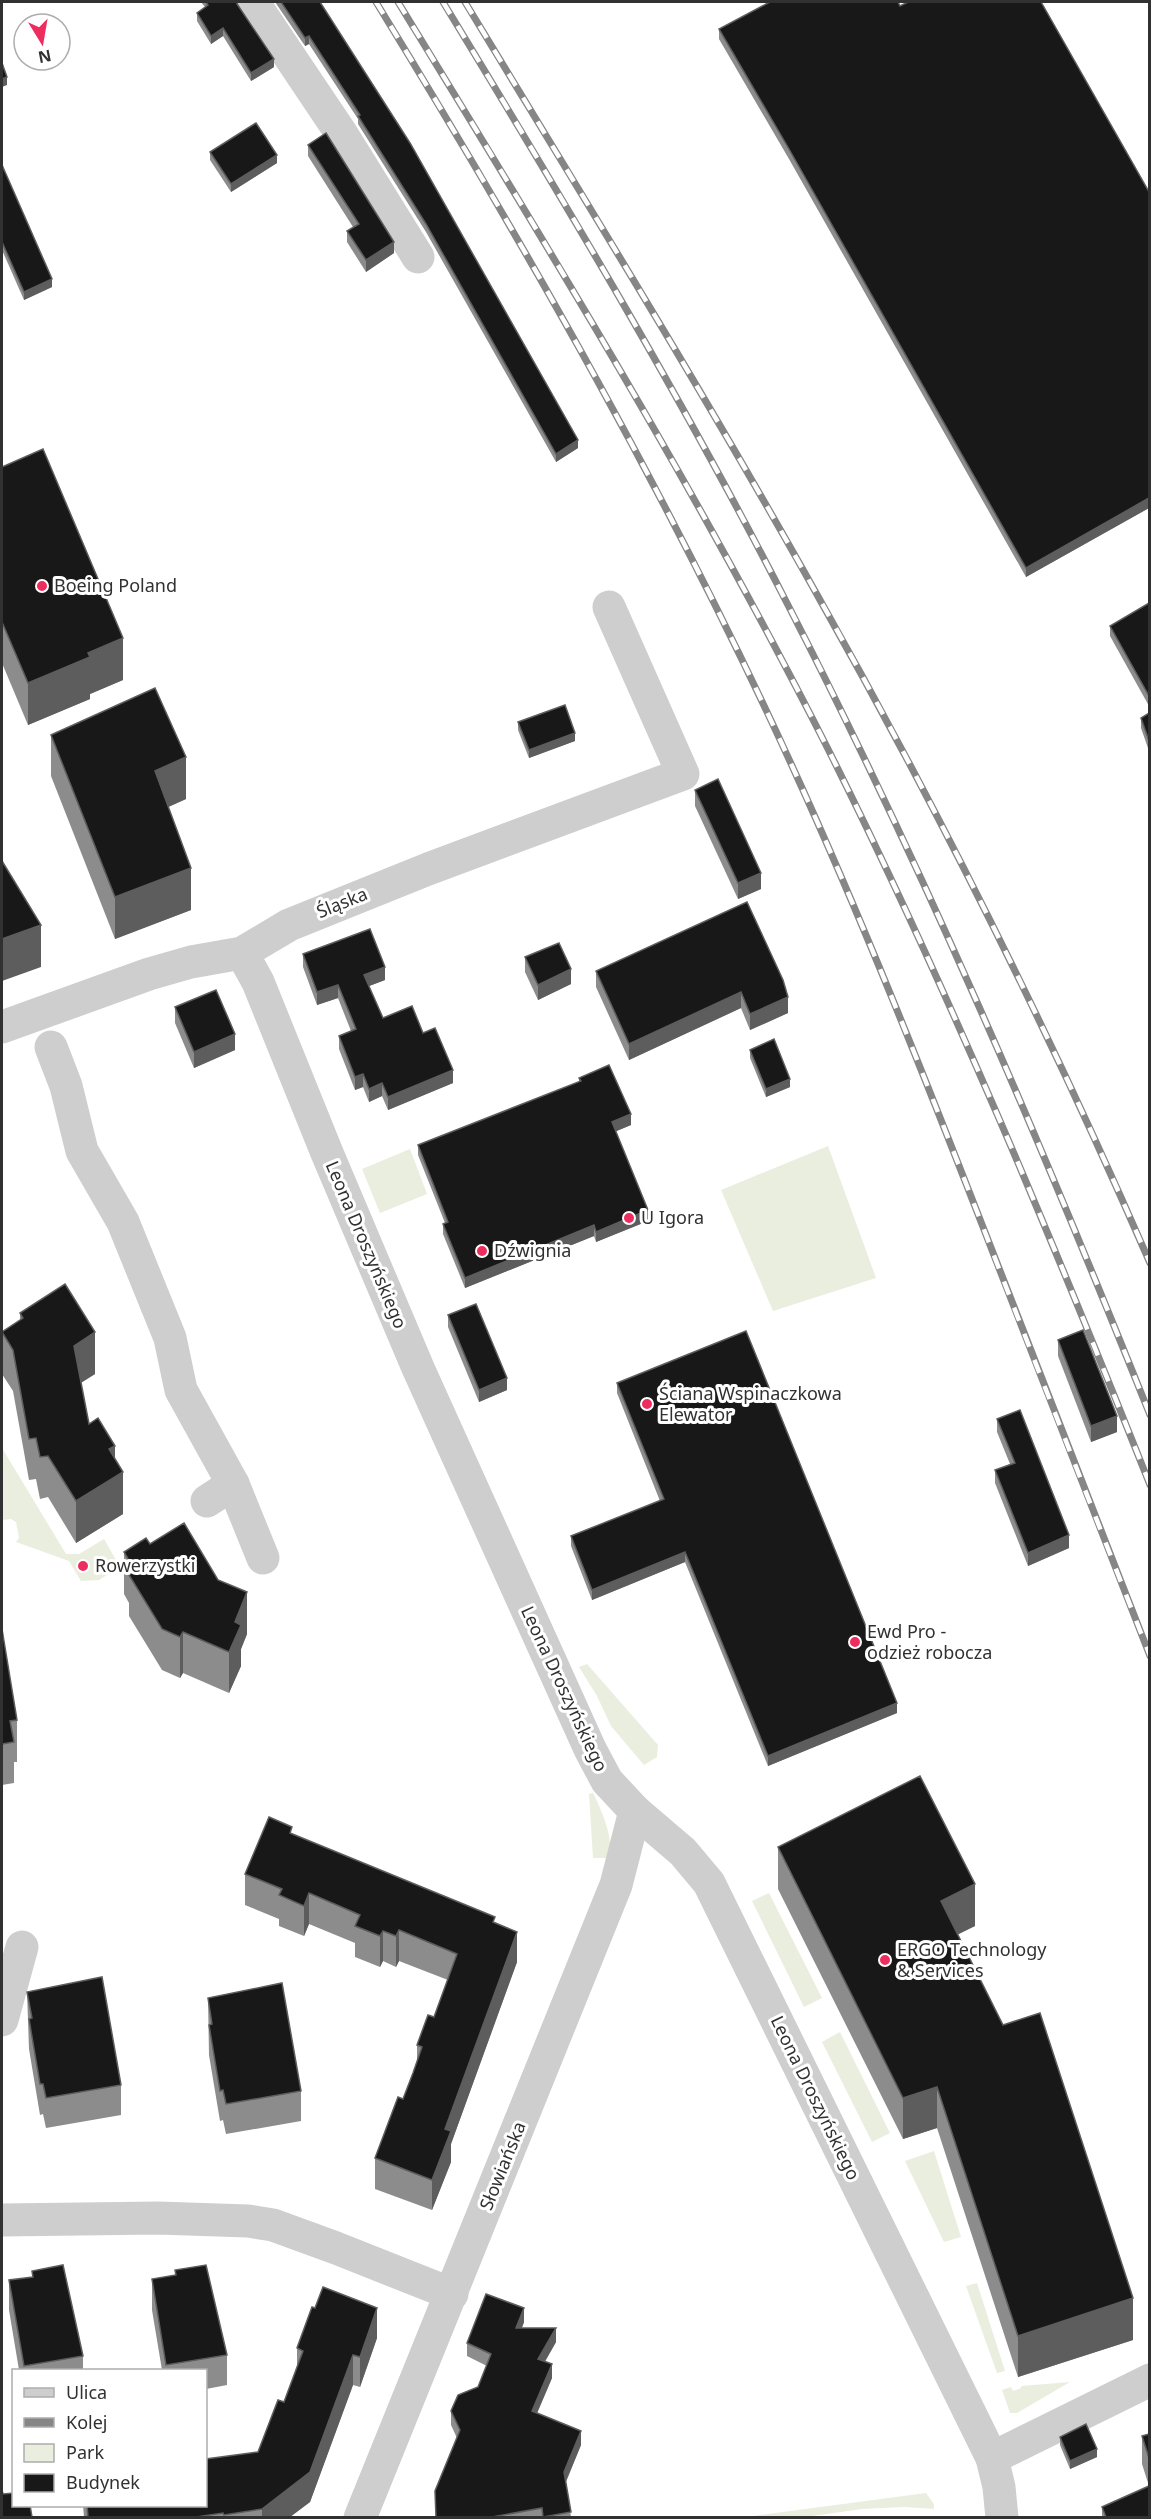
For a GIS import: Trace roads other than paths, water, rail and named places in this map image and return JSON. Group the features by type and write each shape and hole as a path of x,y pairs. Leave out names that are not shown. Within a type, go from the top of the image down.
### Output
{"street":[{"path":"253,2 341,133 418,257"},
{"name":"Śląska","path":"2,1027 149,974 191,962 242,953 289,925 428,869 683,774 609,607"},
{"name":"Leona Droszyńskiego","path":"242,953 261,989 418,1368 585,1739 607,1781 635,1811 683,1852 709,1883 992,2458 999,2487 1002,2517"},
{"path":"51,1047 66,1086 82,1151 123,1222 170,1338 181,1390 220,1492 262,1558"},
{"name":"Słowiańska","path":"360,2517 616,1885 635,1811"},
{"path":"2,2020 22,1947"},
{"path":"2,2220 158,2218 248,2221 273,2225 452,2294"},
{"path":"992,2458 1149,2380"}],"railway":[{"path":"376,2 543,283 648,475 747,669 868,939 915,1054 1150,1656"},
{"path":"398,2 566,278 674,464 727,558 828,749 957,1022 1075,1299 1150,1485"},
{"path":"443,2 666,378 750,531 840,708 934,907 1023,1108 1150,1415"},
{"path":"465,2 686,368 773,516 861,673 991,922 1073,1092 1150,1263"}],"place":[{"name":"Boeing Poland","path":"42,586"},
{"name":"U Igora","path":"629,1218"},
{"name":"Dźwignia","path":"482,1251"},
{"name":"Ściana Wspinaczkowa Elewator","path":"647,1404"},
{"name":"Rowerzystki","path":"83,1566"},
{"name":"Ewd Pro - odzież robocza","path":"855,1642"},
{"name":"ERGO Technology & Services","path":"885,1960"}]}
